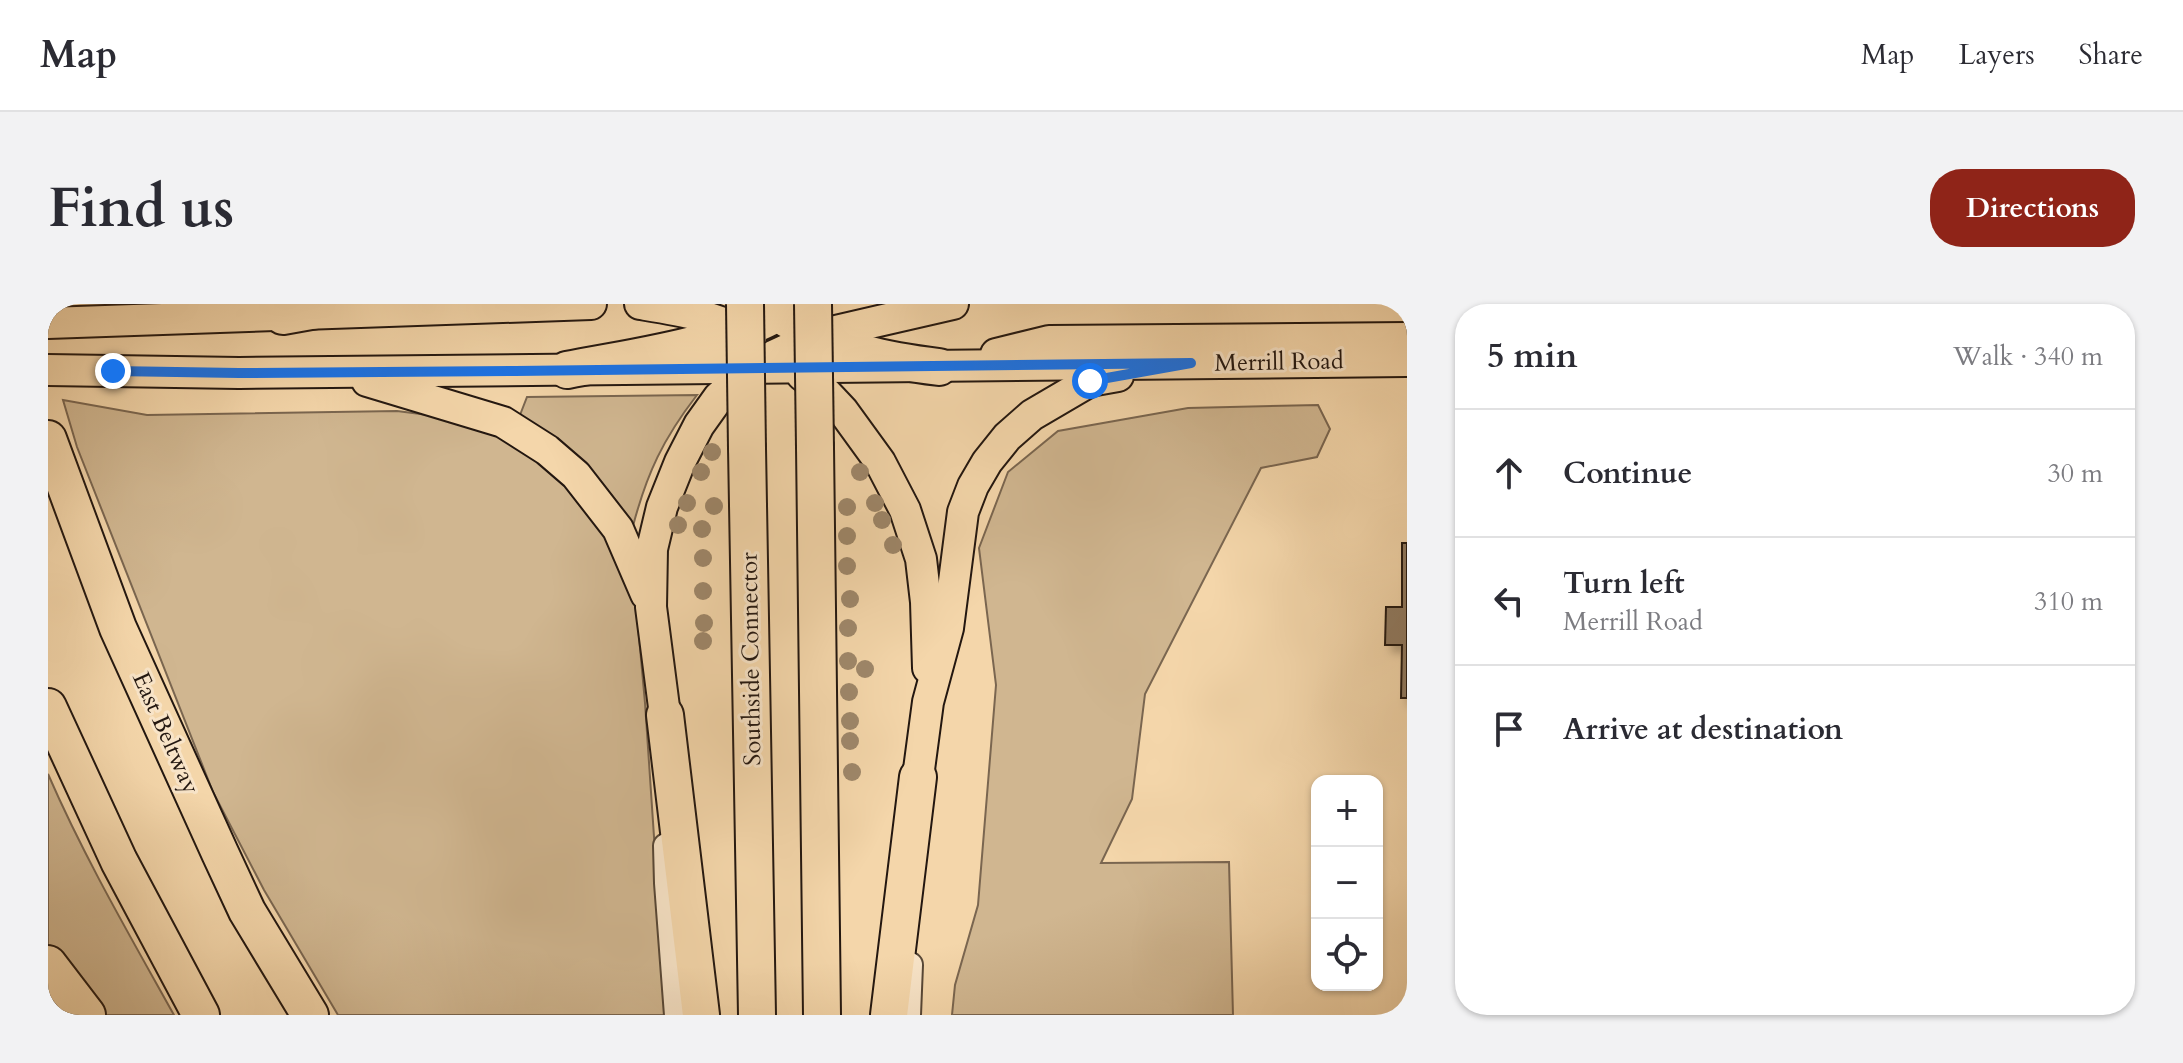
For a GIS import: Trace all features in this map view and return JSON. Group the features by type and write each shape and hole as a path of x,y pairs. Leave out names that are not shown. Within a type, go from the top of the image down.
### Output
{"highway":[{"path":"283,316 350,304"},
{"path":"567,370 706,342 764,311 816,320 861,353 939,367"},
{"name":"Southside Connector","path":"757,1015 747,448 764,311"},
{"path":"816,320 822,1015"},
{"name":"East Beltway","path":"49,444 118,628 247,911 310,1015"},
{"path":"48,707 119,861 201,1015"},
{"path":"665,715 701,1015"},
{"path":"889,1015 918,777"},
{"path":"48,964 87,1015"}],"main road":[{"path":"48,323 591,304"},
{"path":"640,304 704,317 764,311 773,364"},
{"path":"665,715 651,607 652,549 662,507 699,425 719,397 773,364 816,320 953,304"},
{"path":"939,367 1049,341 1407,338"},
{"name":"Merrill Road","path":"48,370 199,373 567,370 773,364 939,367 1407,361"},
{"path":"918,777 928,702 948,628 963,512 987,462 1007,437 1032,415 1090,381 1191,363"},
{"path":"773,364 827,394 843,411 880,462 905,510 921,559 926,602 928,702"},
{"path":"334,371 503,422 547,450 576,475 618,529 651,607"}],"street":[{"path":"665,715 667,883 677,1015"},
{"path":"908,1015 918,777"}],"shaded area":[{"path":"697,395 658,457 633,526 622,508 583,463 520,415 527,397"},
{"path":"63,400 147,415 397,411 436,416 527,448 579,494 618,553 636,604 666,1015 338,1015 264,890 213,792 77,447"},
{"path":"1318,405 1330,429 1317,457 1261,468 1145,694 1132,799 1101,863 1229,862 1233,1015 952,1015 955,985 978,905 996,685 979,548 1008,472 1058,431 1188,408"},
{"path":"48,774 92,866 174,1015 97,1015 48,948"}],"building":[{"path":"1402,543 1407,543 1407,698 1401,698 1402,645 1385,645 1386,607 1402,607"}],"route":[{"path":"113,371 515,371 1191,363 1090,381"}]}
